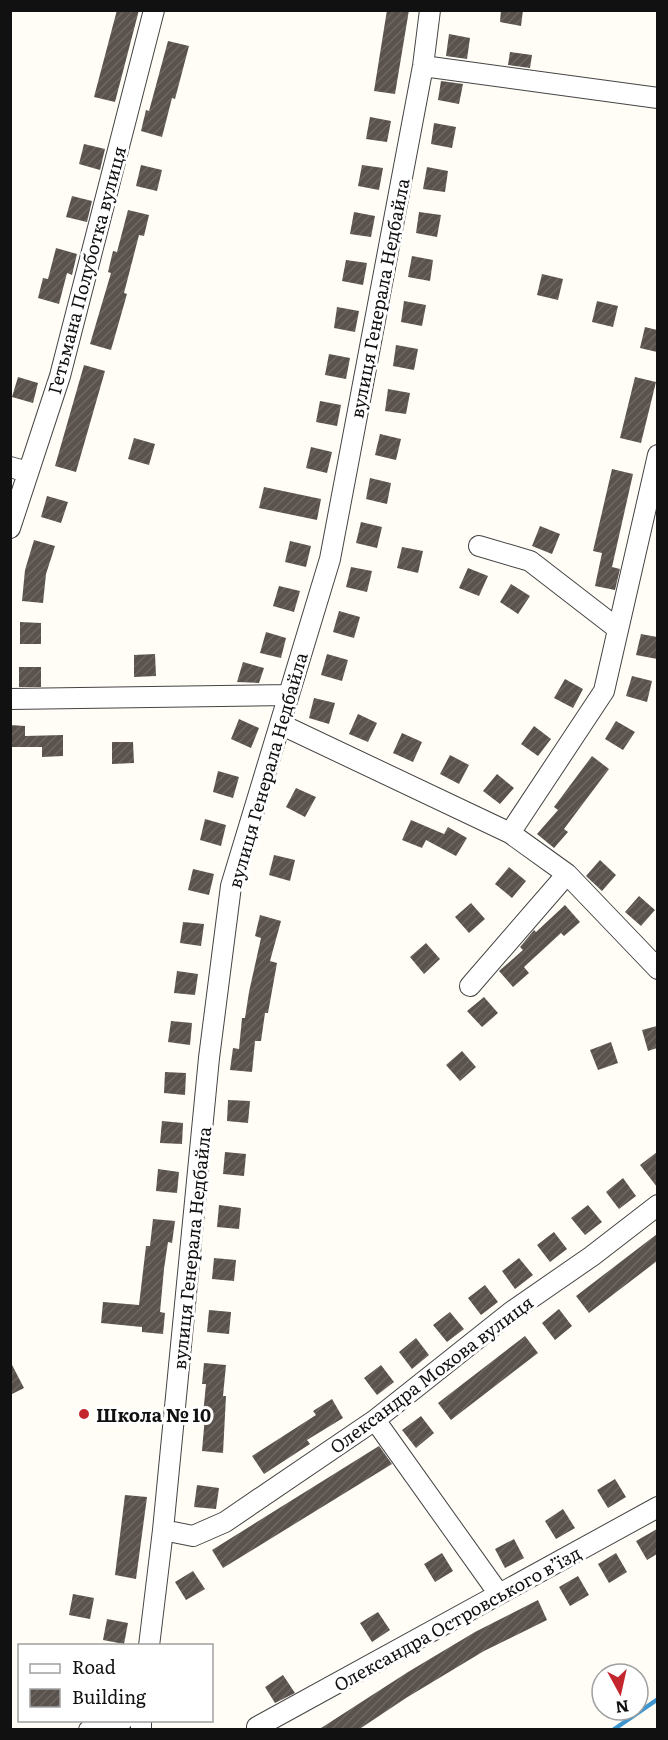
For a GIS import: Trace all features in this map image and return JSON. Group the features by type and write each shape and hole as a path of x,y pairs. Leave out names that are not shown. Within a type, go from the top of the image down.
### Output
{"street":[{"name":"Гетьмана Полуботка вулиця","path":"10,528 20,470 60,376 154,10"},
{"name":"вулиця Генерала Недбайла","path":"149,1644 163,1530 209,1058 231,886 330,559 423,66 430,10"},
{"path":"423,66 657,98"},
{"path":"510,833 604,691 657,455"},
{"path":"478,546 530,561 618,629"},
{"path":"10,699 289,695"},
{"path":"280,724 510,833 567,874 657,969"},
{"path":"470,986 567,874"},
{"name":"Олександра Мохова вулиця","path":"163,1530 194,1536 225,1522 375,1420 512,1311 592,1256 657,1205"},
{"path":"375,1420 499,1594"},
{"name":"Олександра Островського в’їзд","path":"257,1727 499,1594 655,1514"},
{"path":"89,1730 116,1722"}],"building":[{"path":"117,10 139,10 115,102 94,97"},
{"path":"387,10 409,10 395,94 374,91"},
{"path":"501,10 523,10 521,26 500,22"},
{"path":"449,34 470,38 467,59 446,56"},
{"path":"168,41 189,46 162,137 141,131 146,110 149,111"},
{"path":"510,52 532,55 530,68 508,65"},
{"path":"441,81 463,84 459,104 438,100"},
{"path":"370,117 391,121 387,142 366,139"},
{"path":"434,123 456,127 452,148 431,144"},
{"path":"84,144 105,149 100,170 79,164"},
{"path":"141,165 162,170 157,191 136,186"},
{"path":"362,165 383,168 379,190 358,186"},
{"path":"427,167 448,171 445,192 423,189"},
{"path":"72,196 92,201 87,222 66,217"},
{"path":"128,210 149,215 144,236 139,235 124,293 127,294 111,350 90,344 111,273 108,272 113,251 117,252"},
{"path":"354,212 375,216 371,237 350,234"},
{"path":"419,212 441,215 437,237 416,233"},
{"path":"56,248 77,254 72,275 67,273 59,304 38,298 43,278 48,279"},
{"path":"412,256 433,260 430,281 408,277"},
{"path":"346,260 367,263 363,285 342,281"},
{"path":"542,274 563,279 558,300 537,295"},
{"path":"404,301 426,305 422,326 401,322"},
{"path":"597,301 618,306 613,327 592,322"},
{"path":"337,307 359,311 355,332 334,328"},
{"path":"645,327 657,330 657,352 640,348"},
{"path":"396,345 418,349 414,370 393,366"},
{"path":"329,354 350,358 346,379 325,375"},
{"path":"84,365 105,371 76,472 55,466"},
{"path":"18,377 38,383 33,403 12,397"},
{"path":"635,377 656,382 641,443 620,438"},
{"path":"388,389 410,393 406,414 385,411"},
{"path":"320,401 341,405 337,426 316,422"},
{"path":"380,434 401,439 396,460 375,455"},
{"path":"134,438 155,444 149,465 128,459"},
{"path":"311,447 332,452 327,473 306,468"},
{"path":"612,469 633,474 612,567 620,569 615,590 595,586 602,553 593,551"},
{"path":"370,478 391,483 387,504 366,499"},
{"path":"264,487 321,499 317,520 259,508"},
{"path":"47,496 68,502 61,523 41,517"},
{"path":"361,522 382,527 377,548 356,543"},
{"path":"540,526 560,534 552,554 532,546"},
{"path":"34,540 55,546 46,574 43,603 22,601 25,570"},
{"path":"290,541 311,546 306,567 285,562"},
{"path":"402,547 423,551 418,573 397,568"},
{"path":"351,567 372,571 367,592 346,587"},
{"path":"468,568 488,576 479,596 459,588"},
{"path":"511,584 530,596 518,614 500,602"},
{"path":"279,586 300,591 294,612 273,606"},
{"path":"339,611 360,617 354,638 333,632"},
{"path":"20,622 41,623 41,644 20,644"},
{"path":"266,632 286,638 281,658 260,653"},
{"path":"641,634 657,637 657,659 636,655"},
{"path":"155,654 156,676 134,677 134,655"},
{"path":"327,654 348,660 342,681 321,675"},
{"path":"243,662 264,668 259,683 237,682"},
{"path":"19,667 41,667 41,687 19,687"},
{"path":"632,676 652,681 647,702 626,696"},
{"path":"565,679 583,689 573,708 554,698"},
{"path":"314,698 335,703 329,724 309,718"},
{"path":"358,714 377,723 368,742 349,734"},
{"path":"239,719 259,728 251,748 231,739"},
{"path":"616,721 635,732 623,750 605,739"},
{"path":"10,725 25,726 25,736 63,735 63,756 42,757 42,747 10,747"},
{"path":"534,726 551,739 538,756 521,744"},
{"path":"402,733 422,742 413,762 393,753"},
{"path":"112,742 133,742 134,763 112,764"},
{"path":"450,755 469,765 459,784 440,774"},
{"path":"592,756 609,769 564,829 568,832 554,848 537,834 558,810 554,807"},
{"path":"218,771 239,777 233,798 213,792"},
{"path":"497,774 514,788 500,804 483,791"},
{"path":"296,788 316,797 305,817 286,807"},
{"path":"205,819 226,825 221,846 200,840"},
{"path":"411,820 444,834 448,827 467,838 456,856 426,840 422,848 402,840"},
{"path":"274,855 295,860 290,881 269,875"},
{"path":"600,860 616,875 602,891 586,876"},
{"path":"509,867 526,881 512,898 495,884"},
{"path":"193,869 214,874 209,895 188,890"},
{"path":"639,896 655,910 641,926 625,912"},
{"path":"471,903 485,919 469,933 455,917"},
{"path":"565,905 580,922 564,936 561,933 524,967 529,973 513,987 499,971 523,950 520,947 534,930 536,932"},
{"path":"260,915 281,921 270,961 277,963 268,1013 265,1013 261,1041 255,1041 252,1072 230,1070 233,1048 239,1049 242,1018 245,1018 261,938 255,936"},
{"path":"183,922 204,924 201,946 180,943"},
{"path":"426,943 440,959 424,974 410,957"},
{"path":"177,971 198,974 195,995 174,993"},
{"path":"484,997 498,1013 482,1027 467,1011"},
{"path":"171,1021 192,1023 190,1045 168,1042"},
{"path":"657,1026 657,1048 648,1051 642,1030"},
{"path":"611,1042 618,1063 598,1070 590,1050"},
{"path":"462,1051 476,1067 460,1081 446,1065"},
{"path":"165,1072 186,1073 185,1095 164,1093"},
{"path":"228,1100 250,1101 248,1123 227,1121"},
{"path":"162,1121 183,1123 182,1144 160,1143"},
{"path":"225,1152 246,1154 244,1176 223,1174"},
{"path":"657,1152 657,1187 640,1165"},
{"path":"158,1169 179,1172 177,1193 156,1191"},
{"path":"623,1178 636,1196 619,1209 606,1192"},
{"path":"219,1205 241,1208 239,1229 217,1227"},
{"path":"588,1205 602,1222 585,1235 571,1218"},
{"path":"153,1219 175,1221 172,1243 168,1242 164,1269 160,1312 165,1313 163,1334 142,1332 142,1327 101,1323 103,1302 139,1305 146,1246 150,1246"},
{"path":"554,1232 567,1249 550,1262 537,1245"},
{"path":"657,1234 657,1261 589,1313 576,1296"},
{"path":"214,1258 236,1260 234,1281 212,1279"},
{"path":"519,1258 533,1275 515,1289 502,1271"},
{"path":"485,1285 498,1302 481,1315 468,1298"},
{"path":"559,1309 572,1326 555,1340 542,1323"},
{"path":"209,1310 231,1312 229,1334 207,1332"},
{"path":"450,1312 464,1329 447,1342 433,1325"},
{"path":"525,1336 538,1353 451,1420 438,1403"},
{"path":"416,1338 429,1355 412,1369 399,1352"},
{"path":"10,1361 24,1388 10,1395"},
{"path":"204,1363 226,1365 223,1396 226,1396 223,1453 202,1451 206,1384 202,1384"},
{"path":"381,1365 394,1382 377,1395 364,1378"},
{"path":"332,1399 343,1418 307,1440 310,1444 264,1474 252,1456 316,1415 313,1411"},
{"path":"421,1416 434,1433 416,1448 402,1430"},
{"path":"379,1446 392,1464 223,1568 212,1550"},
{"path":"615,1479 626,1497 608,1508 597,1490"},
{"path":"197,1485 219,1488 216,1509 194,1507"},
{"path":"125,1495 147,1497 136,1579 115,1575"},
{"path":"563,1509 575,1528 556,1539 545,1521"},
{"path":"657,1529 657,1554 647,1560 636,1541"},
{"path":"514,1539 524,1558 505,1568 495,1549"},
{"path":"442,1553 453,1571 435,1582 424,1564"},
{"path":"616,1553 627,1572 609,1583 598,1564"},
{"path":"193,1571 205,1589 186,1600 175,1582"},
{"path":"578,1576 589,1595 570,1606 559,1587"},
{"path":"73,1594 94,1598 90,1619 69,1615"},
{"path":"538,1600 547,1620 484,1651 358,1730 318,1730 475,1632"},
{"path":"378,1612 390,1630 372,1642 360,1623"},
{"path":"107,1619 128,1623 124,1644 103,1640"},
{"path":"283,1675 295,1693 275,1703 265,1687"}],"waterway":[{"path":"613,1730 658,1699"}],"place":[{"name":"Школа № 10","path":"84,1414"}]}
